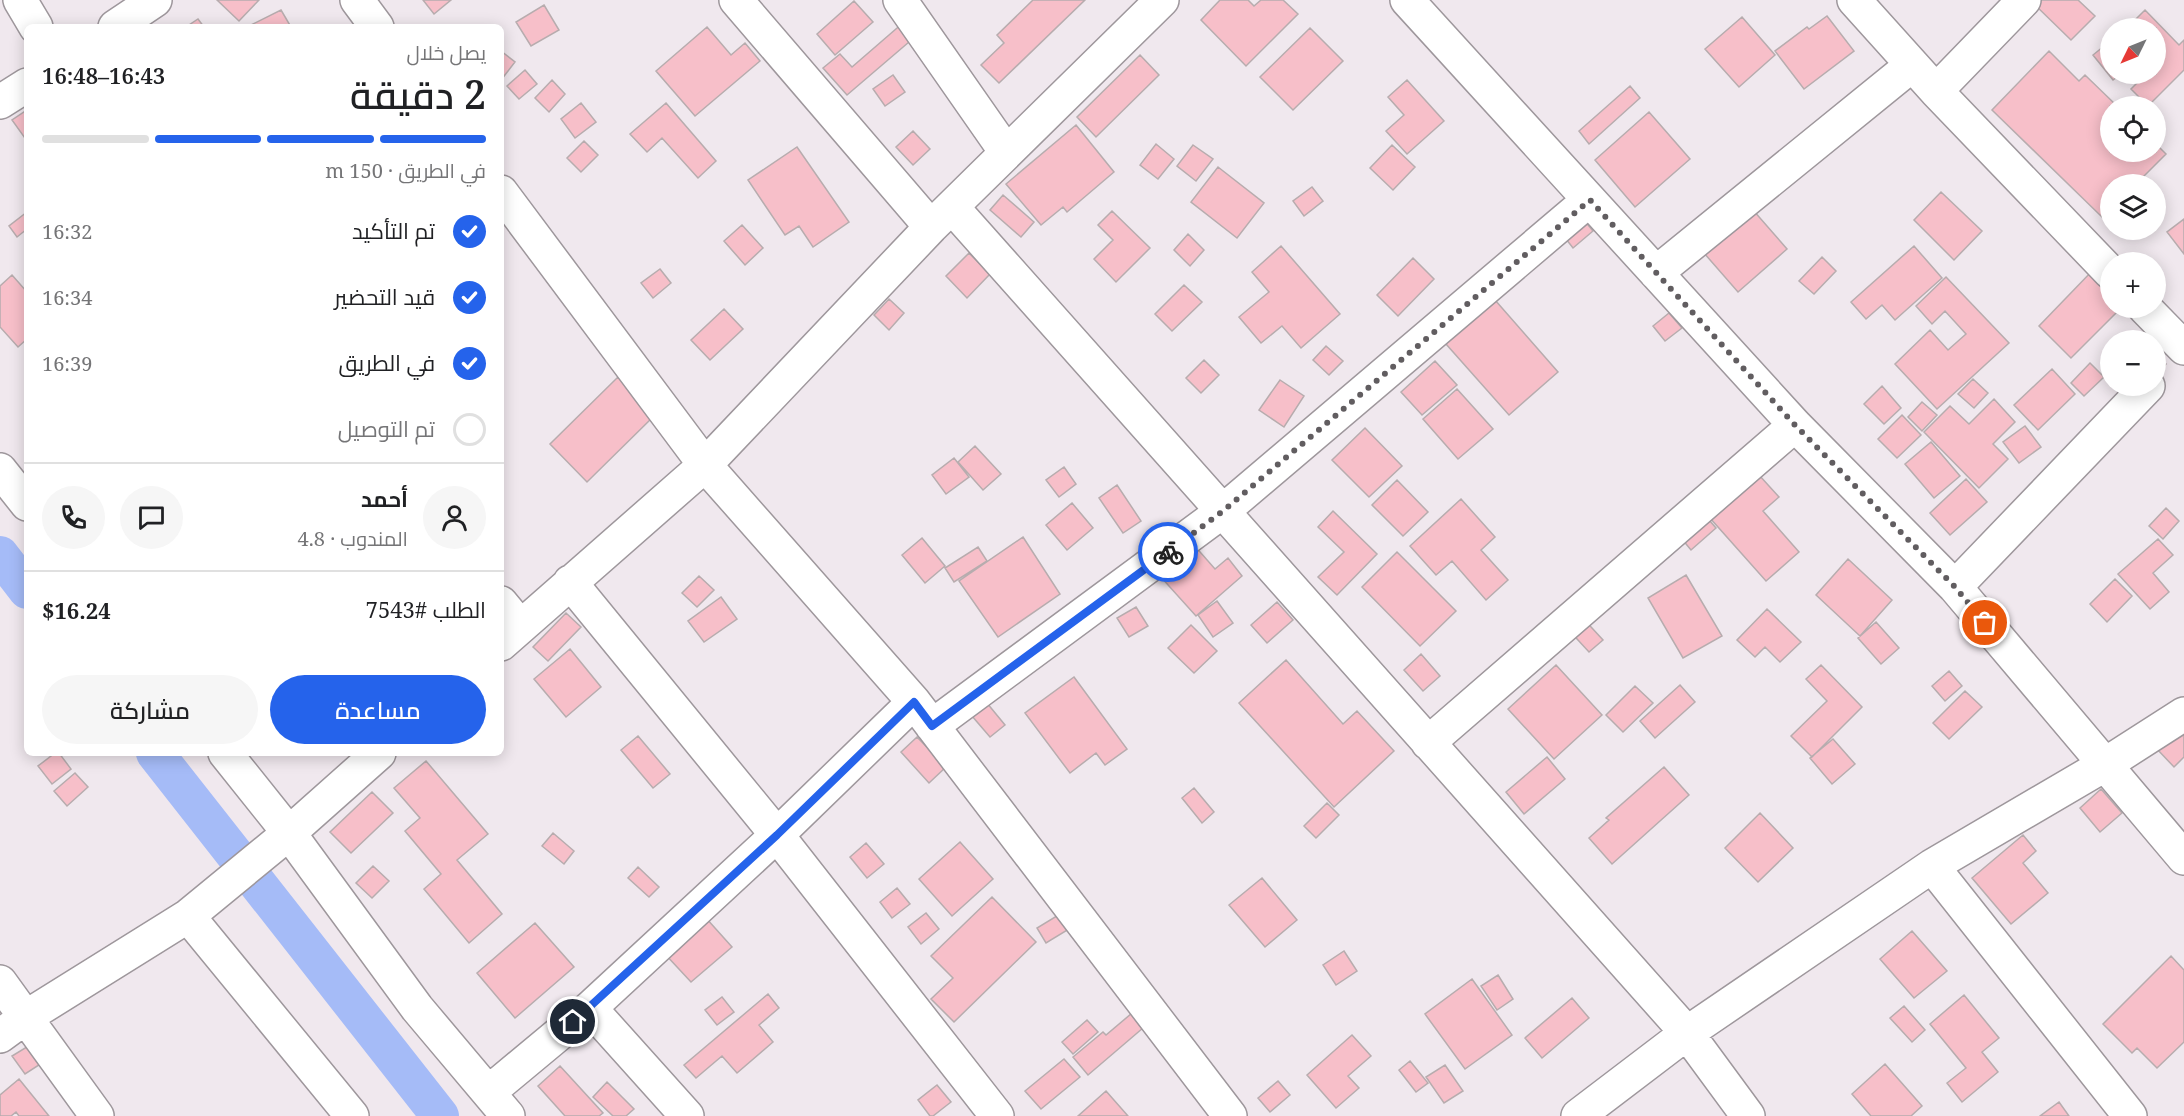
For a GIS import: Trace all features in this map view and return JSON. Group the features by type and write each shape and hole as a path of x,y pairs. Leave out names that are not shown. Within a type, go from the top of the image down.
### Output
{"street":[{"path":"20,0 34,24"},
{"path":"119,24 155,0"},
{"path":"357,0 375,24"},
{"path":"735,0 1223,511 1687,1033 1748,1116"},
{"path":"900,0 1006,152"},
{"path":"1407,0 1795,425 1955,587 2184,858"},
{"path":"1854,0 1936,91 2100,262"},
{"path":"1936,91 2024,0"},
{"path":"507,624 570,582 705,465 941,217 1159,1"},
{"path":"1656,273 1912,65"},
{"path":"0,102 24,87"},
{"path":"504,196 705,465 923,714 1230,1116"},
{"path":"227,756 282,839 417,1008 499,1104 590,1008 777,835 923,714 1223,511 1590,200"},
{"path":"2155,318 2184,348 2166,367"},
{"path":"1955,587 2138,396"},
{"path":"1428,743 1795,425"},
{"path":"0,470 24,500"},
{"path":"570,582 777,835 997,1116"},
{"path":"1578,1116 1687,1033 1932,866 2106,764 2184,714"},
{"path":"0,1036 26,1017 194,911 282,839 376,756"},
{"path":"1932,866 2130,1116"},
{"path":"194,911 352,1116"},
{"path":"0,982 97,1116"},
{"path":"590,1008 687,1116"}],"building":[{"path":"217,0 259,0 239,21"},
{"path":"423,0 451,0 434,14"},
{"path":"1033,0 1085,0 999,83 981,65 1004,43 997,35"},
{"path":"1220,0 1248,0 1254,6 1261,0 1283,0 1298,14 1246,66 1201,20"},
{"path":"2034,0 2078,0 2095,16 2071,40 2032,2"},
{"path":"854,1 873,22 835,55 817,34"},
{"path":"544,5 559,30 531,46 516,22"},
{"path":"281,10 289,24 253,24"},
{"path":"2145,10 2153,18 2137,18"},
{"path":"1827,16 1854,51 1804,89 1775,51 1807,27 1809,29"},
{"path":"1742,17 1775,55 1739,87 1705,49"},
{"path":"198,19 202,24 190,24"},
{"path":"904,22 916,36 847,95 823,68 840,54 852,67"},
{"path":"707,27 731,55 745,43 760,61 695,116 656,71"},
{"path":"1310,28 1343,61 1293,110 1260,77"},
{"path":"2166,32 2179,45 2184,40 2184,70 2158,96 2138,96 2131,89 2136,84 2166,84"},
{"path":"2100,49 2100,64 2093,55"},
{"path":"2049,51 2079,81 2085,75 2107,96 2100,96 2100,162 2158,162 2146,174 2100,174 2100,215 1992,110"},
{"path":"504,53 515,62 504,76"},
{"path":"1140,55 1159,75 1096,137 1077,117"},
{"path":"525,70 537,84 519,99 507,86"},
{"path":"893,75 905,92 885,106 873,89"},
{"path":"552,80 565,94 549,112 535,98"},
{"path":"1407,80 1444,121 1407,154 1386,131 1404,115 1388,97"},
{"path":"1630,86 1640,98 1589,144 1579,131"},
{"path":"581,103 596,122 575,138 561,119"},
{"path":"666,103 716,161 698,178 662,138 647,152 630,134"},
{"path":"24,112 24,137 12,120"},
{"path":"1649,112 1690,159 1635,207 1595,160"},
{"path":"1076,125 1114,172 1067,212 1063,207 1041,225 1006,184"},
{"path":"913,131 930,149 913,165 896,147"},
{"path":"584,141 598,155 581,172 567,158"},
{"path":"1156,144 1174,159 1158,179 1140,165"},
{"path":"1193,145 1213,159 1196,181 1177,166"},
{"path":"1392,145 1415,167 1393,190 1370,168"},
{"path":"797,147 849,222 813,247 799,226 785,235 748,180"},
{"path":"1218,167 1264,203 1237,238 1191,202"},
{"path":"1312,187 1323,201 1304,216 1293,201"},
{"path":"1941,192 1982,231 1954,260 1914,220"},
{"path":"1003,195 1034,222 1021,237 990,210"},
{"path":"1746,202 1787,249 1738,292 1697,245"},
{"path":"1112,211 1150,248 1116,282 1094,259 1113,240 1098,225"},
{"path":"24,214 24,231 17,237 9,226"},
{"path":"1579,214 1593,231 1573,248 1559,230"},
{"path":"2184,219 2184,254 2167,232"},
{"path":"742,225 763,248 745,265 724,241"},
{"path":"1188,234 1204,250 1190,266 1174,250"},
{"path":"1281,246 1340,314 1301,348 1282,326 1261,343 1239,317 1269,292 1252,272"},
{"path":"1914,246 1942,278 1895,320 1882,305 1866,319 1851,302"},
{"path":"969,253 990,274 967,298 946,276"},
{"path":"1822,257 1836,271 1814,294 1799,281"},
{"path":"1413,258 1434,279 1398,316 1377,295"},
{"path":"660,269 671,283 653,298 641,283"},
{"path":"2094,269 2100,275 2100,318 2111,318 2071,358 2039,326"},
{"path":"12,275 24,289 24,342 18,347 0,327 0,286"},
{"path":"1946,277 2009,343 1937,409 1895,364 1930,330 1948,350 1966,334 1945,311 1932,324 1916,306"},
{"path":"1184,285 1202,302 1172,331 1155,314"},
{"path":"1488,292 1558,372 1509,415 1438,335"},
{"path":"889,299 904,313 889,330 874,315"},
{"path":"724,309 743,329 710,360 691,340"},
{"path":"1669,313 1682,328 1665,341 1653,326"},
{"path":"1326,346 1343,361 1329,375 1313,360"},
{"path":"1204,360 1219,375 1201,393 1186,378"},
{"path":"1435,361 1457,385 1422,415 1401,392"},
{"path":"2090,363 2100,373 2100,381 2084,396 2071,383"},
{"path":"2052,369 2075,394 2038,430 2014,405"},
{"path":"618,377 655,415 587,482 550,444"},
{"path":"1973,379 1988,393 1974,408 1958,394"},
{"path":"1280,380 1304,396 1284,427 1259,410"},
{"path":"1882,386 1901,408 1884,424 1864,404"},
{"path":"1457,389 1493,429 1458,459 1423,419"},
{"path":"1994,399 2015,422 1993,444 2008,459 1979,488 1924,432 1950,406 1969,424"},
{"path":"1922,402 1937,415 1922,431 1908,417"},
{"path":"1902,415 1921,435 1897,458 1878,439"},
{"path":"2025,426 2041,447 2019,463 2003,442"},
{"path":"1365,428 1402,466 1369,497 1332,460"},
{"path":"1931,442 1960,476 1934,498 1905,464"},
{"path":"975,446 1001,474 983,490 958,462"},
{"path":"954,458 969,477 946,494 932,475"},
{"path":"1064,467 1076,484 1059,497 1046,480"},
{"path":"1759,475 1779,497 1763,511 1799,552 1766,581 1710,518"},
{"path":"1966,479 1987,502 1950,535 1930,513"},
{"path":"1397,480 1428,512 1403,536 1372,505"},
{"path":"1117,485 1141,521 1123,533 1099,498"},
{"path":"1461,499 1495,537 1481,550 1508,580 1486,600 1452,561 1436,575 1410,546"},
{"path":"1072,503 1093,528 1067,550 1046,525"},
{"path":"2166,508 2179,521 2163,539 2149,526"},
{"path":"1333,511 1377,554 1337,595 1318,577 1344,552 1318,527"},
{"path":"1702,512 1716,528 1691,550 1677,533"},
{"path":"1186,536 1215,569 1228,558 1242,576 1196,616 1160,576 1144,590 1135,580"},
{"path":"1023,537 1060,594 998,637 959,581"},
{"path":"922,538 945,566 925,583 902,555"},
{"path":"2158,539 2173,555 2153,573 2169,592 2150,609 2118,574"},
{"path":"978,547 987,561 954,582 945,568"},
{"path":"1397,552 1456,611 1420,646 1362,587"},
{"path":"1848,559 1892,600 1860,636 1816,595"},
{"path":"1686,575 1722,636 1683,658 1648,598"},
{"path":"699,576 714,590 697,607 682,593"},
{"path":"2115,579 2132,596 2107,622 2090,604"},
{"path":"721,597 737,619 704,642 688,621"},
{"path":"1217,601 1233,623 1213,637 1198,615"},
{"path":"1277,602 1293,620 1267,643 1251,625"},
{"path":"1136,607 1148,626 1129,637 1117,618"},
{"path":"1767,609 1801,642 1780,662 1765,647 1755,657 1737,640"},
{"path":"566,613 581,627 548,661 533,647"},
{"path":"1580,615 1603,640 1589,652 1566,627"},
{"path":"1876,622 1899,648 1881,664 1858,638"},
{"path":"1191,625 1217,651 1194,673 1168,648"},
{"path":"570,649 601,687 566,717 534,679"},
{"path":"1421,654 1440,676 1423,691 1404,670"},
{"path":"1286,660 1343,724 1357,711 1394,751 1334,807 1239,703"},
{"path":"1556,665 1602,715 1554,759 1508,709"},
{"path":"1821,665 1862,707 1812,757 1791,736 1827,701 1806,679"},
{"path":"1949,671 1962,686 1945,701 1932,686"},
{"path":"1074,677 1127,749 1105,765 1096,753 1070,773 1025,713"},
{"path":"1680,685 1695,702 1655,738 1640,721"},
{"path":"1635,686 1653,703 1623,732 1606,715"},
{"path":"1965,691 1982,707 1949,739 1933,723"},
{"path":"982,697 1005,725 990,737 966,709"},
{"path":"2184,724 2184,757 2174,767 2157,749"},
{"path":"638,736 670,774 653,788 621,750"},
{"path":"917,737 946,767 929,783 901,752"},
{"path":"1833,739 1855,764 1832,784 1810,758"},
{"path":"51,756 61,756 71,769 52,784 38,766"},
{"path":"1547,757 1565,779 1524,814 1506,792"},
{"path":"426,761 488,834 457,860 502,914 469,943 424,889 441,874 405,831 420,818 394,788"},
{"path":"1664,767 1689,795 1612,864 1589,838 1609,820 1606,818"},
{"path":"75,773 88,787 67,806 54,791"},
{"path":"1194,788 1214,812 1202,823 1182,798"},
{"path":"2101,789 2122,813 2100,832 2080,808"},
{"path":"372,792 393,813 351,853 330,832"},
{"path":"1327,803 1339,815 1316,838 1304,826"},
{"path":"1760,813 1793,848 1758,882 1725,848"},
{"path":"553,833 574,851 564,864 542,846"},
{"path":"2023,835 2036,851 2023,863 2048,893 2011,924 1972,878"},
{"path":"960,842 993,879 952,916 919,879"},
{"path":"866,843 884,864 867,878 850,857"},
{"path":"373,866 389,881 372,898 356,883"},
{"path":"638,867 659,887 649,897 628,878"},
{"path":"1262,878 1297,920 1265,947 1229,905"},
{"path":"897,888 910,904 892,918 880,902"},
{"path":"992,897 1036,942 954,1022 931,999 953,978 931,956"},
{"path":"926,913 939,929 921,944 908,927"},
{"path":"1060,914 1069,929 1046,943 1037,928"},
{"path":"706,918 732,947 691,982 665,954"},
{"path":"535,923 574,967 515,1018 477,973"},
{"path":"1912,931 1947,971 1914,998 1880,959"},
{"path":"1344,951 1357,971 1336,985 1323,965"},
{"path":"2171,956 2184,970 2184,1042 2157,1068 2137,1048 2132,1053 2103,1024"},
{"path":"1498,975 1513,999 1497,1010 1481,986"},
{"path":"1472,979 1512,1035 1465,1069 1425,1014"},
{"path":"768,994 779,1008 759,1025 773,1042 737,1073 722,1056 696,1078 684,1065"},
{"path":"1964,995 1999,1038 1982,1052 1998,1072 1962,1102 1947,1083 1966,1068 1930,1024"},
{"path":"722,997 734,1012 717,1025 705,1010"},
{"path":"1572,998 1589,1018 1542,1058 1525,1038"},
{"path":"1904,1006 1925,1030 1912,1042 1890,1018"},
{"path":"1138,1008 1150,1022 1088,1075 1073,1057 1103,1032 1106,1035"},
{"path":"1087,1020 1098,1032 1073,1054 1062,1042"},
{"path":"1352,1035 1371,1056 1348,1076 1359,1088 1336,1108 1307,1075"},
{"path":"30,1045 42,1063 25,1074 12,1056"},
{"path":"1064,1059 1080,1077 1041,1109 1025,1091"},
{"path":"1410,1061 1428,1083 1416,1092 1399,1070"},
{"path":"1885,1064 1922,1106 1911,1116 1871,1116 1852,1094"},
{"path":"1445,1065 1463,1091 1444,1103 1426,1077"},
{"path":"560,1066 603,1113 599,1116 565,1116 538,1086"},
{"path":"19,1079 49,1116 19,1116 16,1112 11,1116 0,1116 0,1095"},
{"path":"1278,1081 1290,1095 1270,1112 1258,1098"},
{"path":"607,1082 634,1109 626,1116 613,1116 593,1097"},
{"path":"937,1085 951,1102 930,1116 918,1100"},
{"path":"1106,1091 1128,1116 1078,1116"},
{"path":"2059,1102 2069,1116 2040,1116"}],"waterway":[{"path":"0,555 24,586"},
{"path":"157,756 440,1116"}],"way so far":[{"path":"1168,552 1223,511 1590,200 1795,425 1955,587 1985,623"}],"route":[{"path":"573,1022 777,835 914,702 932,726 1168,552"}]}
